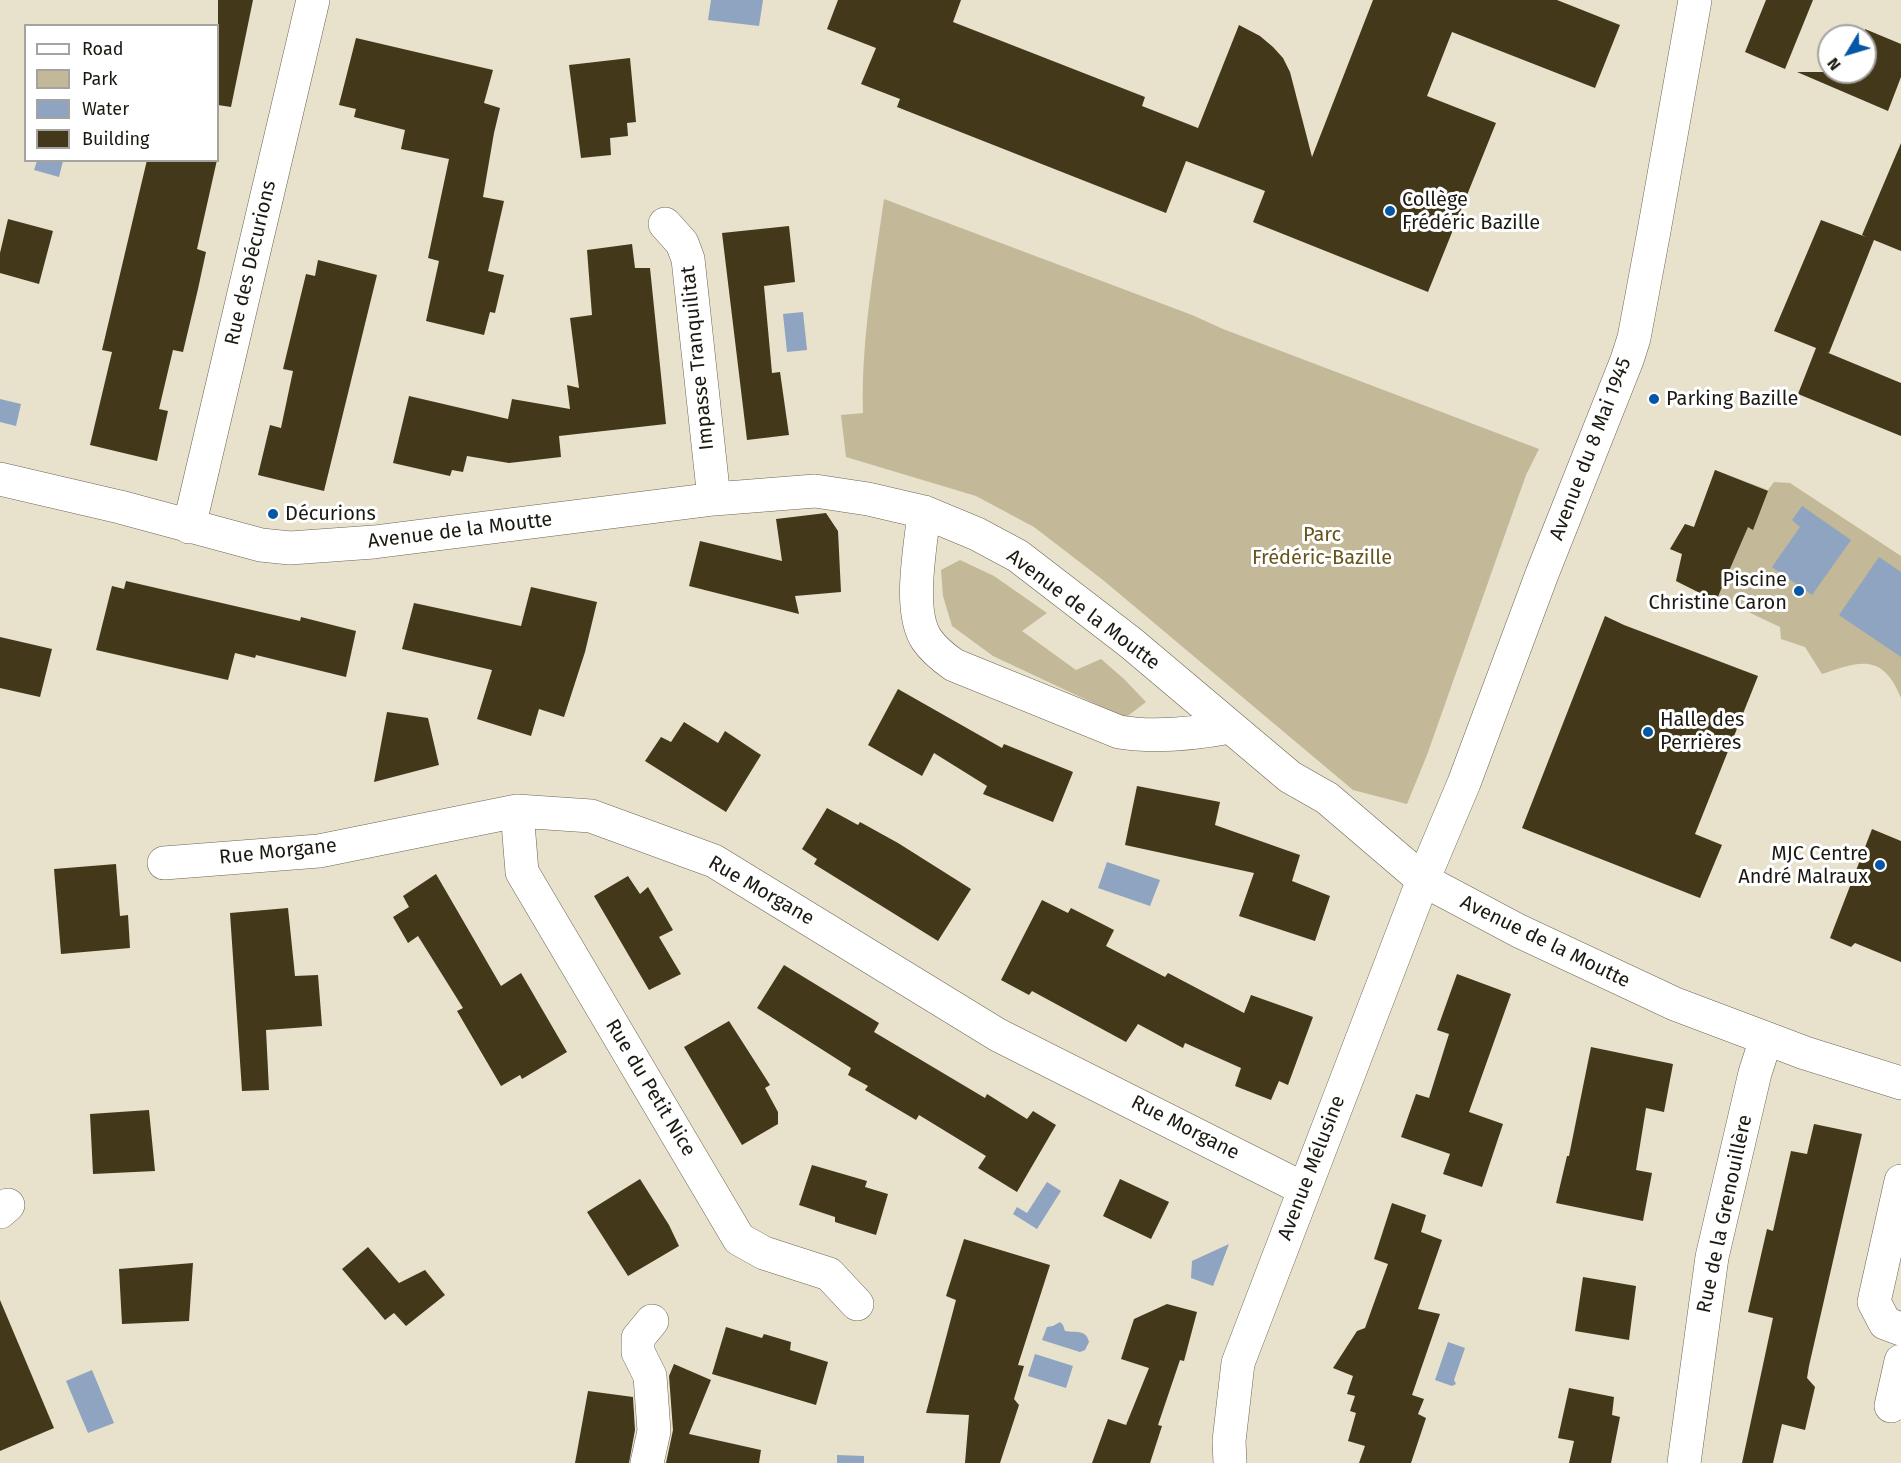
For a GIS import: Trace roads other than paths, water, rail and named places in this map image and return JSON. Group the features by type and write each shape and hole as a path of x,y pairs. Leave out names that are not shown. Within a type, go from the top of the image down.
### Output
{"street":[{"name":"Rue des Décurions","path":"189,526 312,0"},
{"name":"Avenue du 8 Mai 1945","path":"1423,880 1464,783 1634,338 1695,0"},
{"name":"Impasse Tranquilitat","path":"665,224 682,243 688,259 714,499"},
{"name":"Avenue de la Moutte","path":"0,478 261,545 290,548 335,546 714,499 815,491 868,499 924,512 977,534 1018,556 1131,644 1290,777 1327,798 1423,880 1519,931 1674,1004 1804,1053 1901,1083"},
{"path":"924,512 916,592 920,624 926,639 937,652 954,665 1119,732 1143,736 1197,733 1230,727"},
{"name":"Rue Morgane","path":"164,863 319,851 517,811 591,816 714,861 998,1035 1304,1189"},
{"name":"Rue du Petit Nice","path":"517,811 522,872 739,1239 764,1253 829,1274 857,1304"},
{"name":"Avenue Mélusine","path":"1230,1463 1229,1441 1238,1363 1423,880"},
{"name":"Rue de la Grenouillère","path":"1684,1463 1712,1257 1755,1073 1766,1039"},
{"path":"1901,1181 1874,1302 1885,1323 1901,1329"},
{"path":"647,1463 654,1431 650,1376 638,1352 638,1345 639,1338 652,1321"},
{"path":"1891,1406 1901,1361"}],"water":[{"path":"711,0 763,0 759,26 708,20"},
{"path":"37,162 63,162 59,177 34,170"},
{"path":"803,312 807,350 787,352 783,314"},
{"path":"0,399 21,404 16,426 0,422"},
{"path":"1802,506 1851,540 1812,595 1772,567 1800,527 1792,520"},
{"path":"1879,557 1901,572 1901,657 1839,615"},
{"path":"1107,862 1160,880 1150,906 1098,888"},
{"path":"1047,1182 1061,1191 1037,1229 1013,1214 1017,1207 1027,1213"},
{"path":"1229,1244 1213,1286 1191,1278 1192,1261"},
{"path":"1060,1322 1065,1331 1080,1332 1086,1335 1089,1342 1085,1350 1080,1352 1042,1340 1047,1327"},
{"path":"1448,1342 1465,1348 1454,1380 1456,1384 1452,1386 1435,1380"},
{"path":"1035,1354 1073,1366 1066,1388 1028,1376"},
{"path":"92,1370 114,1423 88,1433 66,1381"},
{"path":"837,1455 864,1456 864,1463 837,1463"}],"place":[{"name":"Collège Frédéric Bazille","path":"1390,211"},
{"name":"Parking Bazille","path":"1654,399"},
{"name":"Décurions","path":"273,514"},
{"name":"Piscine Christine Caron","path":"1799,591"},
{"name":"Halle des Perrières","path":"1648,732"},
{"name":"MJC Centre André Malraux","path":"1880,865"}],"park label":[{"name":"Parc Frédéric-Bazille","path":"1322,546"}]}
